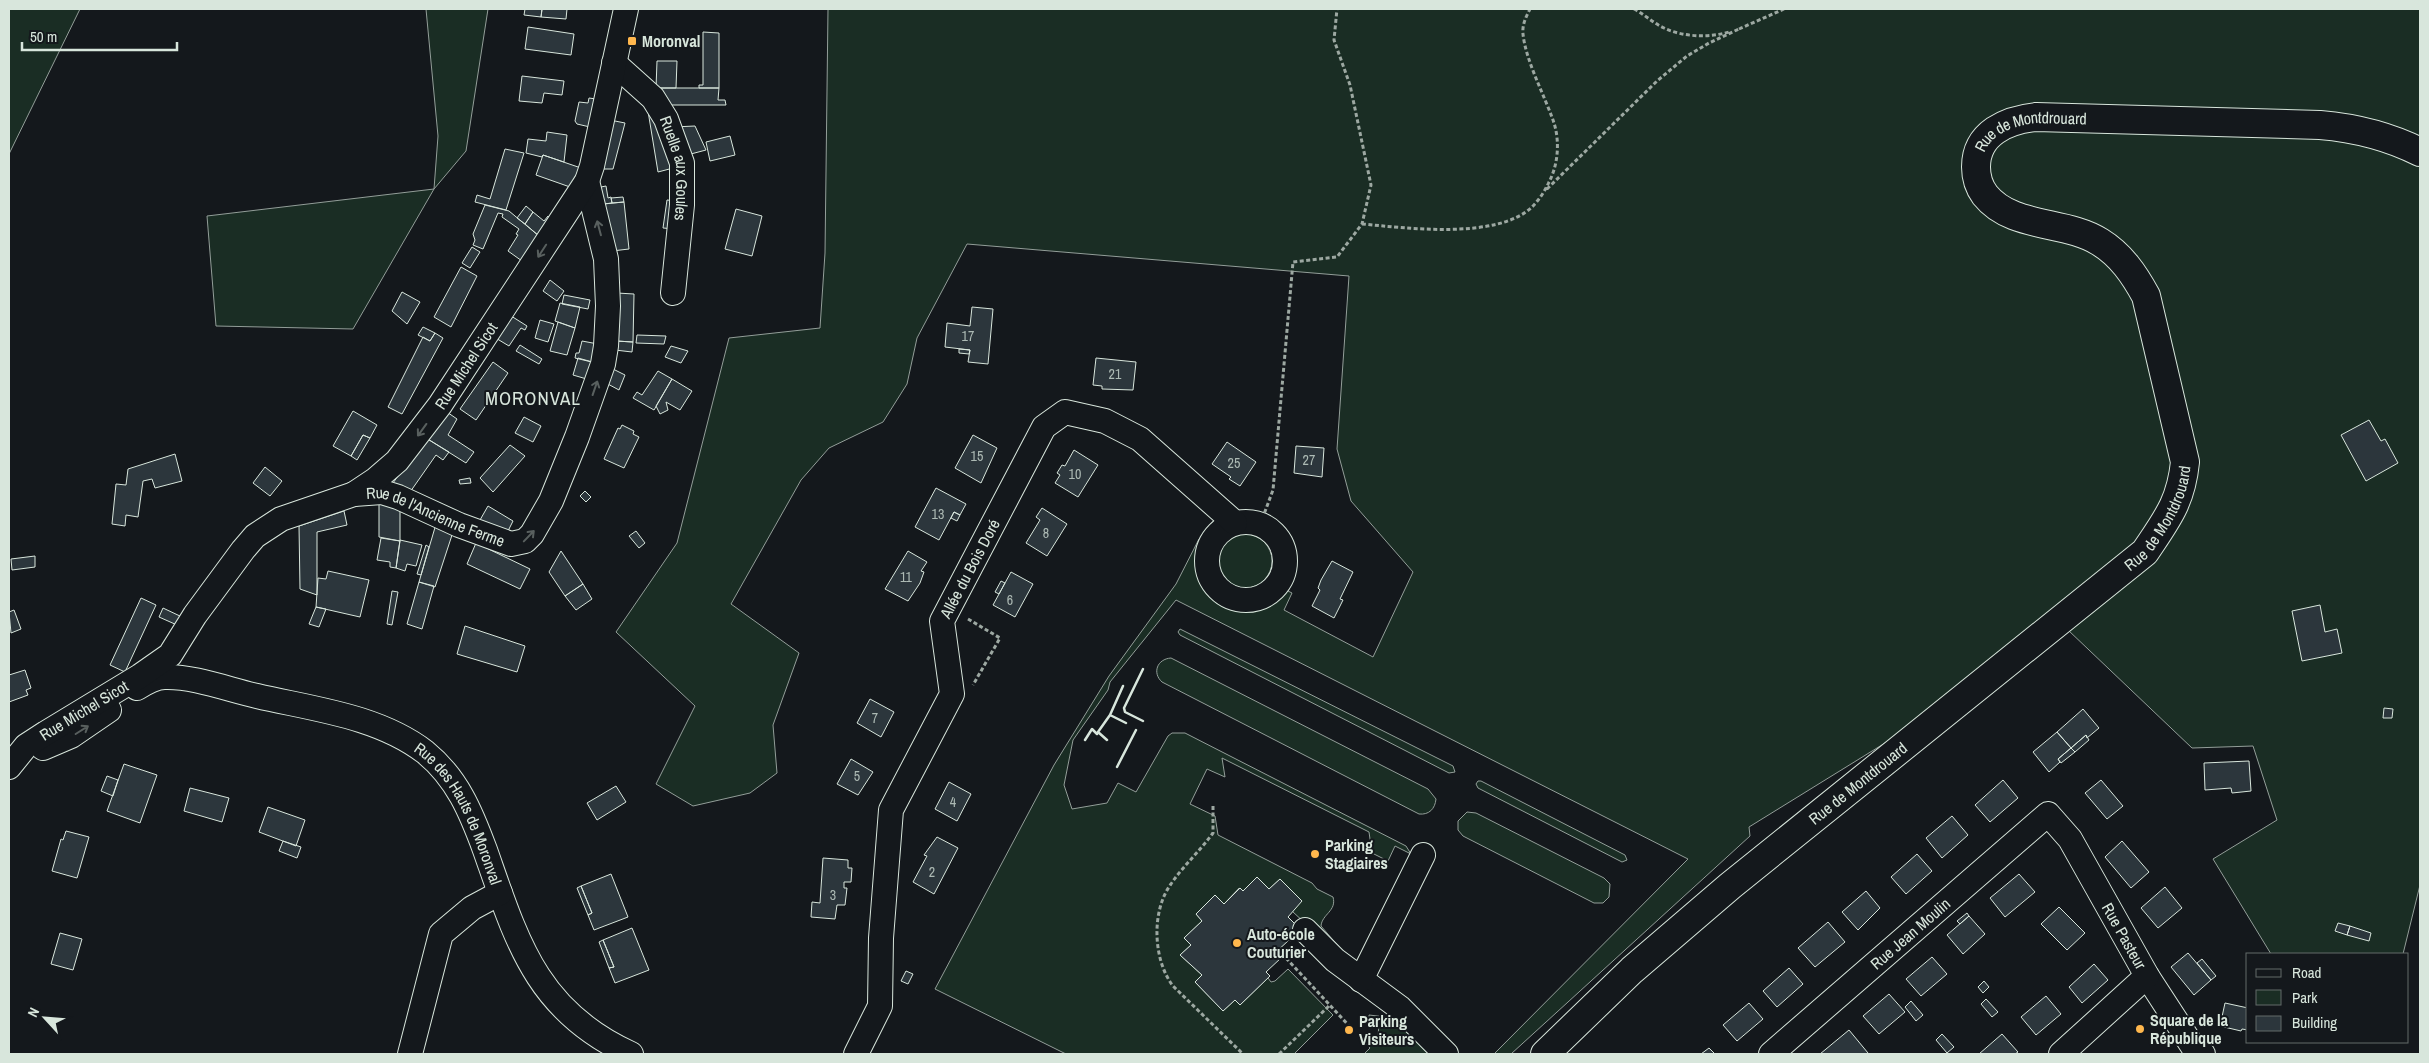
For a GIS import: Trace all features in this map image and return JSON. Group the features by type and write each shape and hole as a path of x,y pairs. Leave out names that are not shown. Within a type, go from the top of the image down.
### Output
{"main road":[{"name":"Rue de Montdrouard","path":"1545,1054 1632,970 1730,886 2145,552 2170,515 2182,487 2185,462 2146,296 2121,259 2098,241 2077,231 2016,216 2004,210 1986,196 1977,180 1976,164 1979,148 1988,136 2010,122 2036,117 2320,125 2342,127 2384,136 2420,152"}],"street":[{"name":"Rue Michel Sicot","path":"9,769 32,754 81,730 138,687 178,668 186,633 198,611 255,536 281,519 354,494 390,468 416,438 481,344 587,181 592,166 626,9"},
{"name":"Ruelle aux Goules","path":"614,64 653,98 666,119 682,163 682,205 673,293"},
{"name":"Rue de l'Ancienne Ferme","path":"354,494 382,492 398,497 459,525 511,544 525,541 532,534 551,501 564,470 605,354 608,326 606,259 587,181"},
{"name":"Allée du Bois Doré","path":"856,1054 880,1006 881,938 892,810 952,694 942,621 1044,427 1065,412 1105,421 1140,438 1235,524"},
{"path":"1252,522 1260,524 1272,532 1280,542 1285,555 1285,568 1280,581 1272,592 1260,599 1246,601 1233,599 1221,592 1212,582 1207,569 1207,555 1212,542 1220,532 1235,524 1252,522"},
{"name":"Rue des Hauts de Moronval","path":"178,668 357,720 395,734 423,751 449,776 471,811 525,958 542,984 566,1011 584,1026 631,1054"},
{"name":"Rue Pasteur","path":"2048,814 2070,839 2147,976 2199,1054"},
{"name":"Rue Jean Moulin","path":"1772,1054 2048,814"},
{"path":"1361,980 1423,855"},
{"path":"410,1054 441,934 472,908 500,894"},
{"path":"1305,930 1335,960 1400,1008 1446,1054"},
{"path":"2061,1054 2147,976"}],"path":[{"path":"1260,524 1273,490 1293,262 1337,257 1362,224 1371,185 1350,85 1334,40 1337,9"},
{"path":"1530,9 1524,20 1523,33 1526,47 1555,126 1558,151 1554,173 1544,193"},
{"path":"1634,9 1664,28 1682,34 1719,35 1741,28"},
{"path":"1362,224 1458,231 1492,225 1518,216 1531,208 1657,80 1687,56 1709,43 1784,9"},
{"path":"960,614 1000,638 972,688"},
{"path":"1212,806 1213,833 1171,884 1163,899 1158,922 1160,954 1166,976 1173,986 1243,1054"},
{"path":"1286,958 1352,1029"},
{"path":"1280,1054 1330,1005"}],"green space":[{"path":"9,9 80,9 9,154"},
{"path":"426,9 488,9 466,151 434,189 438,136"},
{"path":"828,9 2420,9 2420,885 2403,953 2270,953 2213,859 2277,820 2253,746 2192,748 2068,630 1749,827 1750,836 1511,1054 1494,1054 1688,859 1176,600 1110,682 1108,690 1073,740 1064,785 1072,809 1107,803 1118,783 1136,792 1168,736 1172,733 1185,733 1406,846 1411,854 1395,846 1388,861 1372,853 1369,832 1222,758 1225,777 1207,769 1190,804 1215,816 1218,835 1312,883 1317,889 1333,897 1333,906 1324,918 1321,926 1345,954 1343,958 1293,912 1292,910 1301,901 1280,879 1269,889 1257,877 1243,891 1239,888 1224,904 1215,895 1196,914 1202,921 1184,938 1191,945 1180,955 1202,975 1195,982 1223,1011 1235,1000 1240,1005 1268,978 1271,982 1275,981 1288,969 1333,1015 1294,1054 1066,1054 935,989 1054,765 1109,676 1176,584 1199,539 1203,542 1200,565 1201,577 1206,588 1218,600 1235,607 1261,607 1275,598 1282,588 1292,593 1284,610 1373,657 1413,572 1351,501 1337,449 1349,276 967,244 917,338 907,384 883,422 829,448 801,480 731,604 799,653 773,725 777,773 750,793 693,806 656,784 695,706 616,632 677,543 729,338 820,328 825,253"},
{"path":"434,189 353,329 216,326 207,216"},
{"path":"1240,534 1250,534 1260,538 1268,546 1272,561 1268,576 1260,584 1250,588 1240,588 1230,584 1222,576 1218,566 1218,556 1222,546 1230,538"},
{"path":"1180,629 1453,766 1455,772 1449,773 1180,635 1178,632"},
{"path":"1171,658 1428,789 1436,799 1433,808 1429,812 1419,814 1162,682 1157,675 1159,664"},
{"path":"1478,781 1625,855 1627,860 1622,862 1478,788 1476,784"},
{"path":"1467,812 1476,813 1604,878 1610,884 1609,897 1603,903 1594,903 1463,836 1458,830 1458,821"},
{"path":"1369,1015 1394,1018 1434,1054 1364,1054 1370,1048 1360,1037 1378,1037 1379,1023 1361,1018 1369,1018"}],"building":[{"path":"525,9 542,9 541,17 524,15"},
{"path":"542,9 567,9 566,19 541,17"},
{"path":"528,27 574,34 571,55 525,49"},
{"path":"703,32 719,33 719,88 699,88 699,85 703,85"},
{"path":"657,61 677,61 676,88 656,88"},
{"path":"522,76 564,81 562,95 544,93 542,103 519,101"},
{"path":"656,88 719,88 718,100 725,100 726,105 663,105"},
{"path":"589,98 596,99 590,127 577,124 575,121 579,102 588,103"},
{"path":"647,105 677,167 658,172"},
{"path":"610,120 625,123 613,169 598,169"},
{"path":"695,126 706,150 687,155 673,127"},
{"path":"547,132 567,135 564,162 543,155 542,157 526,153 528,139 546,141"},
{"path":"730,136 735,155 710,161 706,142"},
{"path":"505,149 524,153 506,210 475,202 477,195 490,199"},
{"path":"543,155 581,168 570,187 536,175"},
{"path":"606,186 608,198 611,197 612,203 604,204 601,187"},
{"path":"623,197 624,202 612,203 611,198"},
{"path":"667,200 678,201 675,229 663,228"},
{"path":"624,202 629,249 612,251 603,204"},
{"path":"485,205 509,211 539,236 522,261 508,251 518,235 516,234 519,229 502,217 503,214 498,213 483,249 473,245 475,240 473,234"},
{"path":"526,206 533,212 525,224 517,218"},
{"path":"736,209 762,216 752,256 725,249"},
{"path":"533,212 544,221 548,216 551,219 539,236 525,224"},
{"path":"472,247 480,252 470,268 462,263"},
{"path":"461,267 477,276 451,327 434,317"},
{"path":"550,280 564,291 557,301 543,291"},
{"path":"402,292 420,302 407,324 392,311"},
{"path":"617,293 634,294 633,342 616,341"},
{"path":"564,295 590,300 588,309 562,304"},
{"path":"560,303 580,307 575,328 555,321"},
{"path":"972,307 993,309 988,364 968,362 970,350 945,347 947,323 970,326"},
{"path":"508,314 527,326 525,330 521,328 509,346 494,337"},
{"path":"540,320 554,324 548,342 535,338"},
{"path":"558,322 575,328 567,355 550,351"},
{"path":"423,327 435,333 430,341 418,335"},
{"path":"435,333 443,338 402,414 388,407 423,337 430,341"},
{"path":"637,335 666,336 664,344 636,343"},
{"path":"582,341 598,344 596,363 575,358 576,353 579,353"},
{"path":"616,341 633,342 632,352 615,350"},
{"path":"520,345 542,359 539,364 516,351"},
{"path":"671,346 688,351 681,363 665,357"},
{"path":"959,349 970,350 969,354 959,353"},
{"path":"578,358 596,363 590,380 573,375"},
{"path":"1096,358 1136,362 1133,390 1102,389 1102,386 1093,385"},
{"path":"493,362 508,373 476,420 460,409"},
{"path":"611,368 625,375 619,390 606,383"},
{"path":"658,371 672,379 654,410 633,398 637,392 642,395"},
{"path":"672,379 692,391 680,410 666,402 668,410 660,414 656,406"},
{"path":"444,410 457,419 448,435 474,452 466,463 426,438"},
{"path":"353,411 377,425 370,438 363,435 351,456 333,446"},
{"path":"524,417 541,426 533,442 515,433"},
{"path":"2369,420 2381,441 2385,439 2398,463 2366,481 2341,435"},
{"path":"622,425 634,431 633,434 639,437 624,468 604,459 618,428 620,429"},
{"path":"363,435 370,438 357,460 351,456"},
{"path":"973,435 997,448 981,483 955,468"},
{"path":"426,438 449,452 443,460 436,455 408,495 390,487"},
{"path":"1227,442 1256,462 1240,486 1229,479 1231,477 1212,464"},
{"path":"510,445 525,456 493,492 480,478"},
{"path":"1296,446 1324,448 1322,477 1294,473"},
{"path":"1074,450 1098,465 1078,497 1055,483 1060,475 1057,473 1062,465 1065,466"},
{"path":"175,454 182,481 155,488 152,479 143,481 138,517 126,515 125,526 112,524 116,484 126,485 128,469"},
{"path":"265,467 282,481 270,496 253,483"},
{"path":"470,478 471,483 460,484 459,480"},
{"path":"936,488 966,504 960,515 954,512 939,540 915,527"},
{"path":"585,491 591,497 586,502 580,496"},
{"path":"379,504 400,508 400,541 379,537"},
{"path":"488,506 513,521 506,535 480,520"},
{"path":"1042,508 1067,524 1047,556 1026,543 1040,520 1036,517"},
{"path":"344,511 347,525 317,532 317,595 300,589 299,526"},
{"path":"954,512 960,515 957,521 951,518"},
{"path":"436,524 453,532 435,587 419,582"},
{"path":"636,531 645,543 639,548 629,536"},
{"path":"381,538 400,541 396,568 390,567 390,562 377,560"},
{"path":"400,540 422,545 416,566 407,564 405,571 396,568"},
{"path":"476,543 530,569 520,589 467,564"},
{"path":"426,545 429,547 421,575 417,574"},
{"path":"561,551 583,584 565,596 549,572"},
{"path":"908,551 927,562 921,571 924,572 920,583 908,601 885,589"},
{"path":"35,556 35,567 12,570 11,559"},
{"path":"1332,561 1353,572 1340,599 1343,600 1334,618 1312,606 1320,590 1318,588 1321,580"},
{"path":"328,571 369,580 360,617 316,607 318,578 326,579"},
{"path":"1011,572 1033,584 1015,617 993,605"},
{"path":"1001,581 1005,583 999,594 995,592"},
{"path":"419,582 434,586 422,629 407,624"},
{"path":"583,584 592,599 576,610 565,596"},
{"path":"392,591 398,592 392,625 387,624"},
{"path":"141,598 156,605 125,672 110,665"},
{"path":"2320,605 2325,632 2337,629 2342,653 2302,661 2292,611"},
{"path":"316,607 326,609 319,627 309,624"},
{"path":"163,608 182,617 177,625 159,617"},
{"path":"14,610 21,629 11,633 9,612"},
{"path":"465,626 525,646 517,672 457,654"},
{"path":"25,670 31,688 26,690 28,695 9,702 9,675"},
{"path":"870,699 894,712 881,737 857,723"},
{"path":"2384,708 2393,709 2392,718 2383,718"},
{"path":"2083,709 2099,728 2087,738 2086,735 2071,748 2057,732"},
{"path":"2057,732 2071,748 2058,759 2060,762 2049,772 2033,752"},
{"path":"2086,735 2089,740 2075,752 2071,748"},
{"path":"2071,748 2075,752 2061,763 2058,759"},
{"path":"851,759 873,772 858,795 837,784"},
{"path":"2249,761 2251,791 2232,793 2231,788 2205,790 2204,763"},
{"path":"124,764 157,775 140,823 107,811"},
{"path":"107,776 118,780 113,796 101,791"},
{"path":"2003,780 2018,798 1990,822 1975,805"},
{"path":"2101,780 2123,806 2107,819 2085,793"},
{"path":"949,782 971,794 957,821 935,809"},
{"path":"616,786 626,802 597,820 587,803"},
{"path":"190,788 229,798 222,822 184,811"},
{"path":"268,807 305,820 296,846 259,832"},
{"path":"1952,816 1968,835 1942,858 1926,838"},
{"path":"66,831 89,837 77,878 52,871 61,839 63,840"},
{"path":"937,837 958,848 934,894 913,882 927,856 924,855"},
{"path":"283,841 301,847 297,858 279,851"},
{"path":"2122,841 2149,872 2131,888 2105,857"},
{"path":"1917,854 1932,871 1906,894 1891,877"},
{"path":"823,858 848,860 848,868 852,868 851,882 844,882 844,888 847,888 845,905 837,905 835,919 811,917 812,902 820,903"},
{"path":"611,874 628,917 594,930 588,915 592,913 581,886"},
{"path":"2019,874 2035,892 2005,917 1990,898"},
{"name":"Auto-école Couturier","path":"1257,877 1269,889 1280,879 1302,901 1288,917 1304,933 1296,940 1294,938 1289,940 1275,953 1281,958 1266,972 1270,976 1240,1005 1235,1000 1223,1011 1195,982 1202,975 1180,955 1191,945 1184,938 1202,921 1196,914 1215,895 1224,904 1240,888 1243,891"},
{"path":"581,886 592,913 588,915 577,888"},
{"path":"2165,887 2182,908 2158,928 2141,908"},
{"path":"1866,891 1880,908 1858,930 1842,912"},
{"path":"2059,907 2085,933 2067,950 2041,924"},
{"path":"1967,913 1969,916 1960,924 1957,921"},
{"path":"1969,916 1985,934 1963,954 1947,935"},
{"path":"1828,922 1845,942 1815,967 1798,948"},
{"path":"2338,923 2350,926 2347,935 2335,931"},
{"path":"2350,926 2371,933 2369,941 2347,935"},
{"path":"632,928 649,970 615,983 609,968 614,967 603,940"},
{"path":"60,933 82,939 73,970 51,964"},
{"path":"603,940 614,967 609,968 599,942"},
{"path":"2188,953 2211,980 2194,995 2171,967"},
{"path":"1932,957 1947,974 1921,996 1906,979"},
{"path":"2202,959 2216,976 2211,980 2197,963"},
{"path":"2094,964 2108,980 2082,1003 2069,987"},
{"path":"1789,968 1803,984 1777,1007 1763,991"},
{"path":"906,971 913,974 908,984 901,981"},
{"path":"1984,981 1989,987 1983,993 1978,987"},
{"path":"1889,994 1905,1012 1879,1034 1863,1016"},
{"path":"2046,996 2061,1014 2036,1035 2021,1017"},
{"path":"1986,999 1998,1012 1992,1017 1981,1004"},
{"path":"1911,1001 1923,1015 1916,1021 1905,1007"},
{"path":"1749,1003 1763,1019 1737,1041 1723,1025"},
{"path":"2225,1003 2246,1008 2246,1030 2242,1029 2241,1031 2220,1026"},
{"path":"1849,1030 1867,1054 1820,1054"},
{"path":"1942,1034 1954,1047 1947,1053 1936,1040"},
{"path":"2002,1034 2018,1052 2015,1054 1979,1054"},
{"path":"1709,1048 1715,1054 1701,1054"}],"wall":[{"path":"1143,669 1124,708 1125,712 1143,721"},
{"path":"1085,740 1092,729 1097,734 1110,715 1123,686"},
{"path":"1110,715 1126,723"},
{"path":"1117,767 1136,730"},
{"path":"1098,732 1107,740"}],"place":[{"name":"Moronval","path":"632,41"},
{"name":"Parking Stagiaires","path":"1315,854"},
{"name":"Auto-école Couturier","path":"1237,943"},
{"name":"Square de la République","path":"2140,1029"},
{"name":"Parking Visiteurs","path":"1349,1030"}],"district":[{"name":"MORONVAL","path":"533,398"}]}
